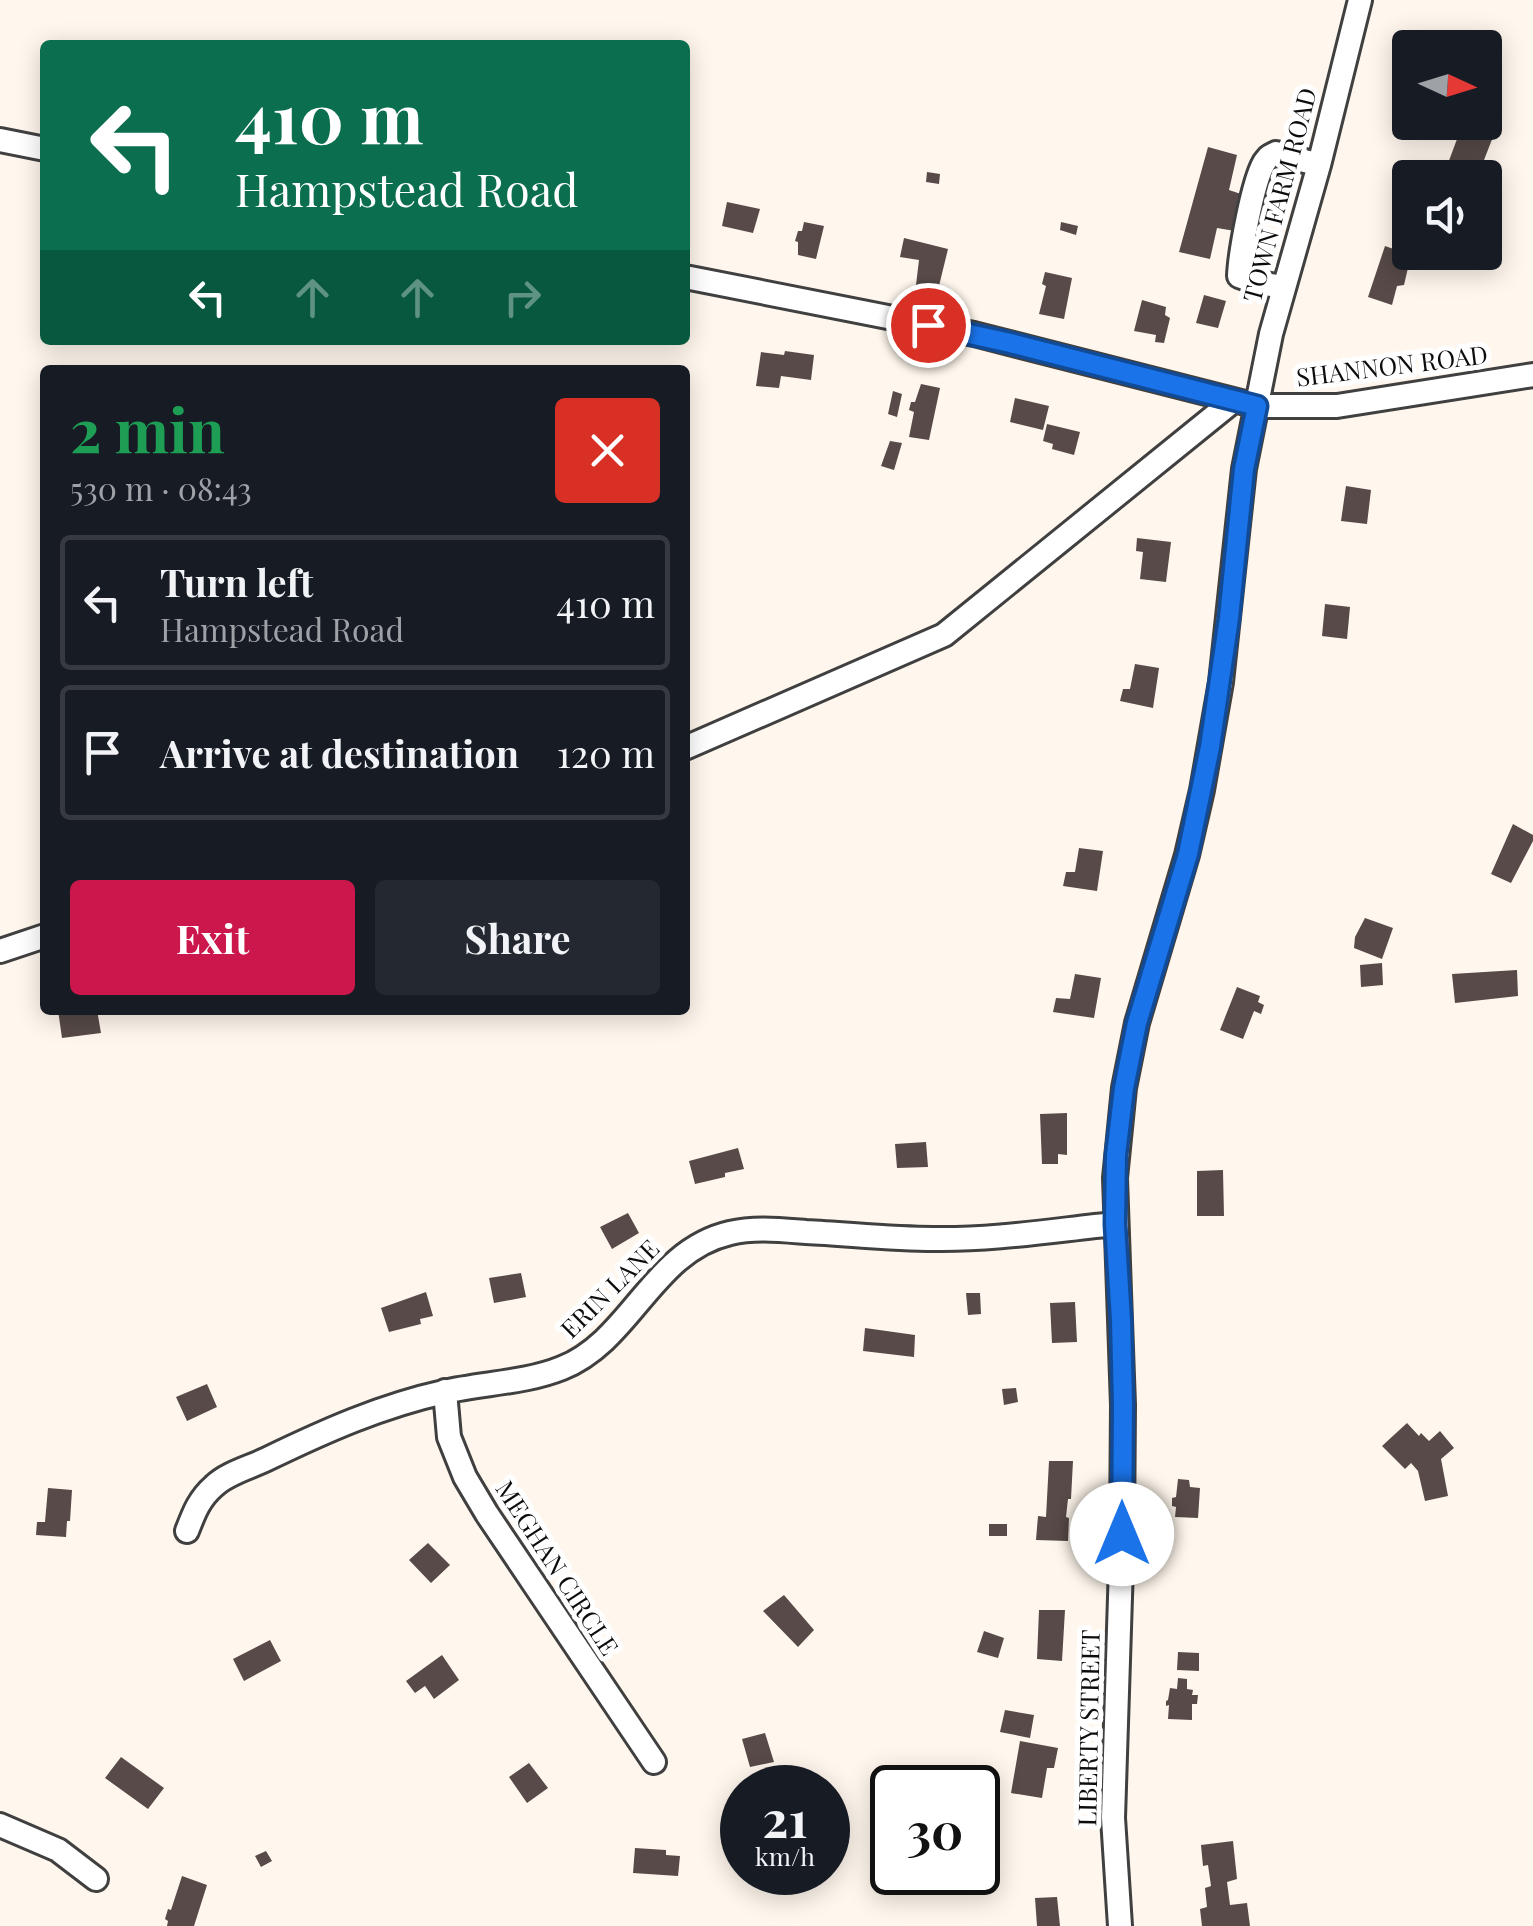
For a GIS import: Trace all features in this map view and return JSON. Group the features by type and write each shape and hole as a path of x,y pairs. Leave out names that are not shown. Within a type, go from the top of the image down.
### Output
{"street":[{"name":"TOWN FARM ROAD","path":"1257,406 1283,286 1319,165 1360,0"},
{"path":"0,140 40,147"},
{"path":"1283,286 1240,276 1243,242 1261,170 1267,158 1276,153 1319,165"},
{"name":"SHANNON ROAD","path":"690,278 974,334 1257,406 1338,406 1533,375"},
{"path":"690,746 944,635 1232,401"},
{"name":"LIBERTY STREET","path":"1120,1926 1113,1804 1123,1405 1116,1155 1137,1023 1188,854 1202,790 1221,682 1244,469 1257,406"},
{"path":"0,951 40,938"},
{"name":"ERIN LANE","path":"187,1531 198,1502 216,1483 336,1426 396,1403 542,1374 583,1358 676,1259 693,1247 732,1232 778,1230 932,1240 1115,1224"},
{"name":"MEGHAN CIRCLE","path":"445,1392 449,1437 465,1477 654,1762"},
{"path":"0,1825 58,1850 96,1879"}],"building":[{"path":"1457,140 1492,140 1484,160 1449,160"},
{"path":"1208,147 1237,155 1229,190 1244,195 1235,231 1217,228 1210,259 1179,252"},
{"path":"927,172 940,174 939,184 926,182"},
{"path":"727,202 760,209 753,233 722,226"},
{"path":"804,222 824,226 816,259 798,255 795,241"},
{"path":"1061,222 1078,226 1076,235 1060,230"},
{"path":"904,238 948,249 938,290 916,285 919,260 900,257"},
{"path":"1385,246 1392,248 1392,270 1408,270 1404,285 1397,286 1392,305 1368,297"},
{"path":"1045,272 1072,278 1064,319 1039,314"},
{"path":"1204,295 1226,301 1218,328 1196,323"},
{"path":"1142,300 1166,307 1165,315 1170,318 1164,343 1155,342 1156,335 1134,331"},
{"path":"785,351 814,355 811,380 781,376 779,388 756,386 761,352 784,355"},
{"path":"921,384 940,388 929,440 909,437 914,412 909,410"},
{"path":"893,391 902,394 897,417 888,414"},
{"path":"1015,398 1049,406 1043,430 1010,422"},
{"path":"1047,424 1080,432 1074,455 1052,449 1053,444 1043,441"},
{"path":"890,441 902,443 894,470 881,466"},
{"path":"1346,486 1371,490 1367,524 1341,521"},
{"path":"1137,538 1171,542 1166,582 1140,579 1143,552 1136,551"},
{"path":"1325,604 1350,607 1347,639 1322,636"},
{"path":"1135,664 1159,668 1153,708 1120,701 1123,689 1130,689"},
{"path":"1513,824 1533,835 1533,841 1511,883 1491,874"},
{"path":"1079,848 1103,851 1097,891 1063,886 1066,872 1075,872"},
{"path":"1365,918 1393,928 1382,959 1354,948"},
{"path":"1382,963 1383,985 1361,987 1360,965"},
{"path":"1517,970 1518,996 1455,1003 1452,974"},
{"path":"1075,974 1101,978 1094,1018 1053,1012 1056,998 1070,999"},
{"path":"1237,987 1260,996 1258,1002 1264,1005 1261,1014 1254,1011 1243,1039 1220,1030"},
{"path":"59,1015 98,1015 101,1033 62,1038"},
{"path":"1067,1113 1067,1155 1058,1154 1058,1164 1042,1164 1040,1114"},
{"path":"926,1142 928,1167 897,1168 895,1144"},
{"path":"738,1148 744,1169 695,1184 689,1161"},
{"path":"1223,1170 1224,1216 1197,1216 1197,1171"},
{"path":"628,1213 639,1233 612,1249 600,1227"},
{"path":"521,1273 526,1297 494,1303 489,1278"},
{"path":"426,1292 433,1316 420,1319 421,1324 389,1332 381,1308"},
{"path":"966,1293 980,1293 981,1314 968,1315"},
{"path":"1075,1302 1077,1342 1052,1343 1050,1303"},
{"path":"865,1328 915,1335 914,1357 863,1351"},
{"path":"207,1384 217,1407 187,1421 176,1397"},
{"path":"1016,1388 1018,1402 1004,1405 1002,1389"},
{"path":"1407,1423 1429,1441 1440,1431 1454,1448 1441,1459 1448,1496 1425,1501 1418,1471 1411,1463 1405,1469 1382,1446"},
{"path":"1049,1461 1073,1461 1066,1517 1068,1541 1036,1540 1038,1516 1046,1517"},
{"path":"1178,1479 1189,1480 1190,1487 1200,1488 1198,1518 1175,1517 1172,1498 1176,1497"},
{"path":"48,1488 72,1490 66,1537 36,1535 37,1522 45,1522"},
{"path":"989,1524 1007,1524 1007,1536 989,1536"},
{"path":"428,1543 450,1565 431,1583 409,1560"},
{"path":"784,1595 814,1630 798,1647 763,1611"},
{"path":"1039,1610 1065,1610 1062,1661 1037,1659"},
{"path":"984,1631 1004,1638 998,1658 977,1652"},
{"path":"270,1640 281,1661 244,1681 233,1659"},
{"path":"1178,1652 1199,1653 1199,1671 1177,1670"},
{"path":"442,1655 459,1680 434,1699 425,1686 415,1693 406,1681"},
{"path":"1178,1678 1187,1679 1187,1689 1198,1695 1197,1704 1192,1704 1192,1720 1168,1719 1166,1701 1170,1688 1177,1689"},
{"path":"1005,1710 1034,1715 1030,1738 1000,1732"},
{"path":"765,1733 774,1762 749,1765 742,1739"},
{"path":"1020,1741 1058,1748 1054,1768 1047,1768 1042,1798 1011,1793"},
{"path":"121,1757 164,1788 148,1809 105,1778"},
{"path":"529,1763 548,1788 527,1803 509,1777"},
{"path":"1233,1841 1237,1879 1227,1882 1230,1905 1247,1903 1250,1926 1202,1926 1200,1909 1207,1907 1205,1888 1211,1886 1208,1865 1203,1866 1201,1845"},
{"path":"635,1848 666,1850 666,1855 680,1856 678,1876 633,1873"},
{"path":"266,1851 272,1861 261,1867 255,1856"},
{"path":"182,1876 207,1885 194,1926 167,1926 168,1909 171,1910"},
{"path":"1057,1897 1060,1926 1037,1926 1035,1898"}],"route":[{"path":"928,325 1257,406 1244,469 1221,682 1202,790 1188,854 1137,1023 1124,1088 1114,1178 1123,1405 1122,1534"}]}
